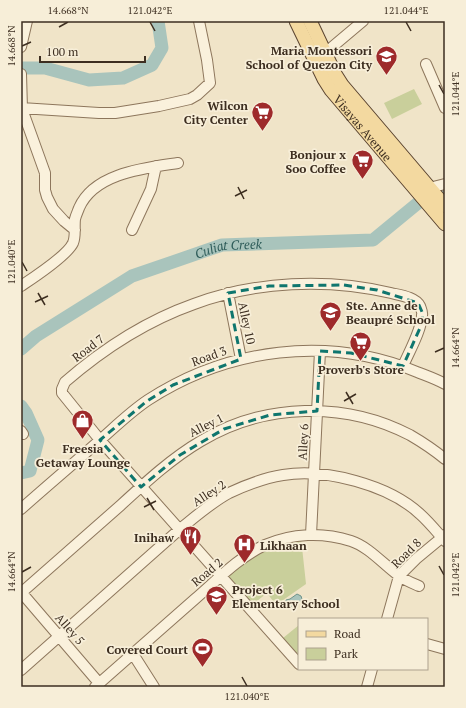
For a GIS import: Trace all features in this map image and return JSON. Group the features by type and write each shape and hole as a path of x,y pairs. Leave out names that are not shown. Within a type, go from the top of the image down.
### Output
{"main road":[{"name":"Visayas Avenue","path":"296,21 324,80 331,90 445,224"},
{"name":"Visayas Avenue","path":"310,21 335,74 342,85 444,205"}],"street":[{"path":"21,47 27,21"},
{"path":"21,108 115,113 190,99 197,95 210,82 199,21"},
{"path":"325,53 363,21"},
{"path":"426,64 445,108"},
{"path":"21,77 21,108 45,173 45,190 47,197 53,209 75,230"},
{"path":"21,286 48,267 66,252 73,243 75,220 79,208 84,198 100,183 119,175 145,168 178,162"},
{"path":"132,230 152,189 156,166"},
{"path":"430,188 445,184"},
{"name":"Road 7","path":"298,663 100,440 62,393 62,389 65,382 101,352 130,333 162,317 188,306 228,294 269,286 310,284 344,285 377,290 410,298 418,303 423,314 420,328 403,366"},
{"name":"Alley 10","path":"228,294 241,359"},
{"name":"Road 3","path":"21,509 122,419 141,405 173,385 201,372 241,359 290,351 320,350 350,353 380,359 403,366 445,384"},
{"name":"Alley 6","path":"311,535 320,350"},
{"name":"Alley 1","path":"21,593 141,487 180,455 201,440 247,420 270,414 294,411 342,413 366,418 388,425 410,435 445,458"},
{"name":"Alley 2","path":"21,670 180,529 228,494 255,482 284,475 314,474 336,476 380,489 401,500 420,513 444,538"},
{"name":"Road 2","path":"97,685 244,558 265,545 284,539 311,535 336,537 353,542 368,551 399,576 419,586"},
{"name":"Road 8","path":"387,618 399,576 416,559 444,538"},
{"name":"Alley 5","path":"21,593 59,637 97,685"},
{"path":"428,644 445,649"},
{"path":"133,654 154,687"},
{"path":"365,686 372,670"}],"highlighted area":[{"path":"344,285 377,290 418,303 423,314 420,328 403,366 351,353 320,351 317,411 270,415 224,429 180,455 141,487 100,440 147,401 173,385 241,359 228,293 269,286"}],"green space":[{"path":"414,89 422,104 392,119 384,103"},
{"path":"301,538 306,584 276,605 267,593 252,605 226,577 245,560 267,547"},
{"path":"298,626 298,657 283,638"}],"water":[{"path":"297,594 301,596 301,601 291,607 288,607 286,605 286,600"}],"waterway":[{"path":"21,68 45,68 89,80 123,78 152,65 162,48 158,21"},
{"name":"Culiat Creek","path":"21,349 36,336 132,276 222,245 373,240 418,203 431,194 445,190"},
{"name":"Culiat Creek","path":"21,406 26,413 38,440 30,471 21,473"}],"place":[{"name":"Maria Montessori School of Quezon City","path":"387,76"},
{"name":"Wilcon City Center","path":"263,132"},
{"name":"Bonjour x Soo Coffee","path":"362,180"},
{"name":"Ste. Anne de Beaupré School","path":"330,332"},
{"name":"Proverb's Store","path":"361,362"},
{"name":"Freesia Getaway Lounge","path":"83,440"},
{"name":"Inihaw","path":"190,556"},
{"name":"Likhaan","path":"245,564"},
{"name":"Project 6 Elementary School","path":"216,616"},
{"name":"Covered Court","path":"203,668"}]}
